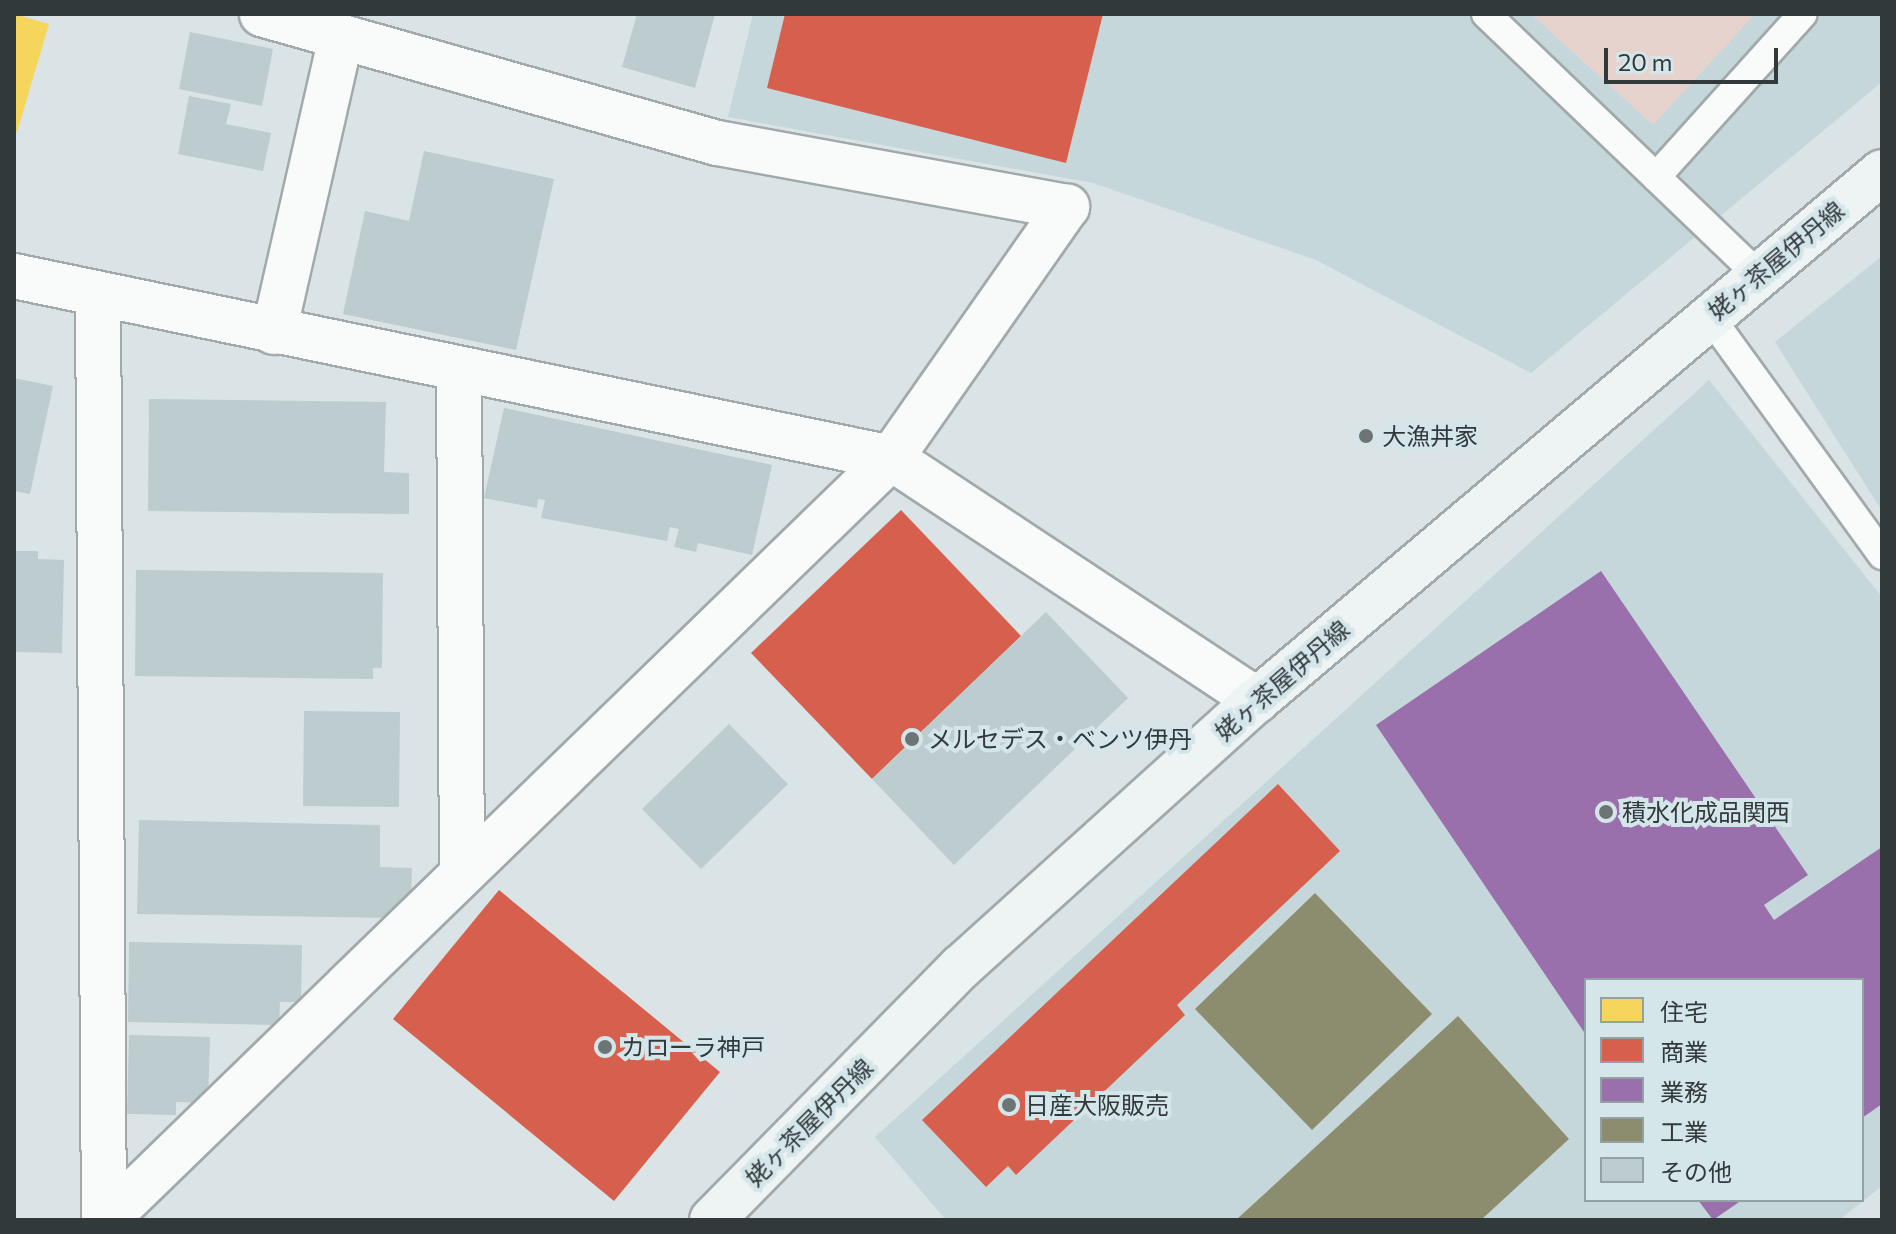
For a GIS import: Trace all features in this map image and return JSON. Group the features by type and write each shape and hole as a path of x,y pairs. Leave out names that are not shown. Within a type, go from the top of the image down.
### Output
{"main road":[{"name":"姥ヶ茶屋伊丹線","path":"712,1220 961,967 1257,700 1882,172"}],"street":[{"path":"105,1220 891,458 1067,207 717,143 262,14"},
{"path":"274,332 341,37"},
{"path":"14,276 98,297 891,458 1257,700"},
{"path":"98,297 105,1220"},
{"path":"459,370 462,874"}],"lane":[{"path":"1486,14 1758,275"},
{"path":"1656,177 1803,14"},
{"path":"1710,317 1882,555"}],"shaded area":[{"path":"753,14 1882,14 1882,82 1531,373 1316,260 1093,183 728,117"},
{"path":"1531,14 1755,14 1653,125"},
{"path":"1882,256 1882,511 1775,342"},
{"path":"1709,380 1882,597 1882,1186 1864,1200 1864,978 1584,978 1584,1202 1862,1202 1839,1220 946,1220 875,1137"}],"building: 住宅":[{"path":"14,14 49,24 17,132 14,131"}],"building: 商業":[{"path":"785,14 1103,14 1066,163 767,88"},
{"path":"901,510 1021,636 872,779 751,653"},
{"path":"1278,784 1340,851 1177,1005 1185,1015 1016,1175 1008,1166 986,1187 922,1120"},
{"path":"499,890 720,1072 614,1201 393,1019"}],"building: 業務":[{"path":"1601,571 1808,875 1764,905 1774,920 1882,847 1882,1104 1864,1117 1864,978 1584,978 1584,1032 1376,725"},
{"path":"1700,1202 1739,1202 1713,1220"}],"building: 工業":[{"path":"1315,893 1432,1014 1312,1130 1195,1009"},
{"path":"1458,1016 1569,1139 1481,1220 1236,1220"}],"building: その他":[{"path":"637,14 715,14 695,88 622,67"},
{"path":"190,32 273,49 262,106 179,89"},
{"path":"189,96 231,104 226,124 271,133 263,171 178,154"},
{"path":"424,151 554,179 516,350 343,314 365,211 409,221"},
{"path":"14,378 53,386 30,494 14,491"},
{"path":"149,399 386,402 384,472 409,473 409,514 148,511"},
{"path":"504,408 772,465 752,555 698,543 696,552 674,547 679,529 670,527 667,541 541,518 545,500 538,499 537,508 484,498"},
{"path":"14,551 38,551 38,559 64,560 62,653 14,652"},
{"path":"136,570 383,573 382,668 373,668 373,679 135,676"},
{"path":"1046,612 1128,698 954,865 872,779"},
{"path":"304,711 400,712 399,807 303,806"},
{"path":"729,724 788,784 701,869 642,809"},
{"path":"139,820 380,825 380,867 412,868 411,894 392,918 137,914"},
{"path":"129,942 302,945 301,1002 280,1002 279,1025 128,1022"},
{"path":"129,1035 210,1037 208,1103 176,1102 176,1115 127,1114"}],"place":[{"name":"大漁丼家","path":"1366,436"},
{"name":"メルセデス・ベンツ伊丹","path":"912,739"},
{"name":"積水化成品関西","path":"1606,812"},
{"name":"カローラ神戸","path":"605,1047"},
{"name":"日産大阪販売","path":"1009,1105"}]}
